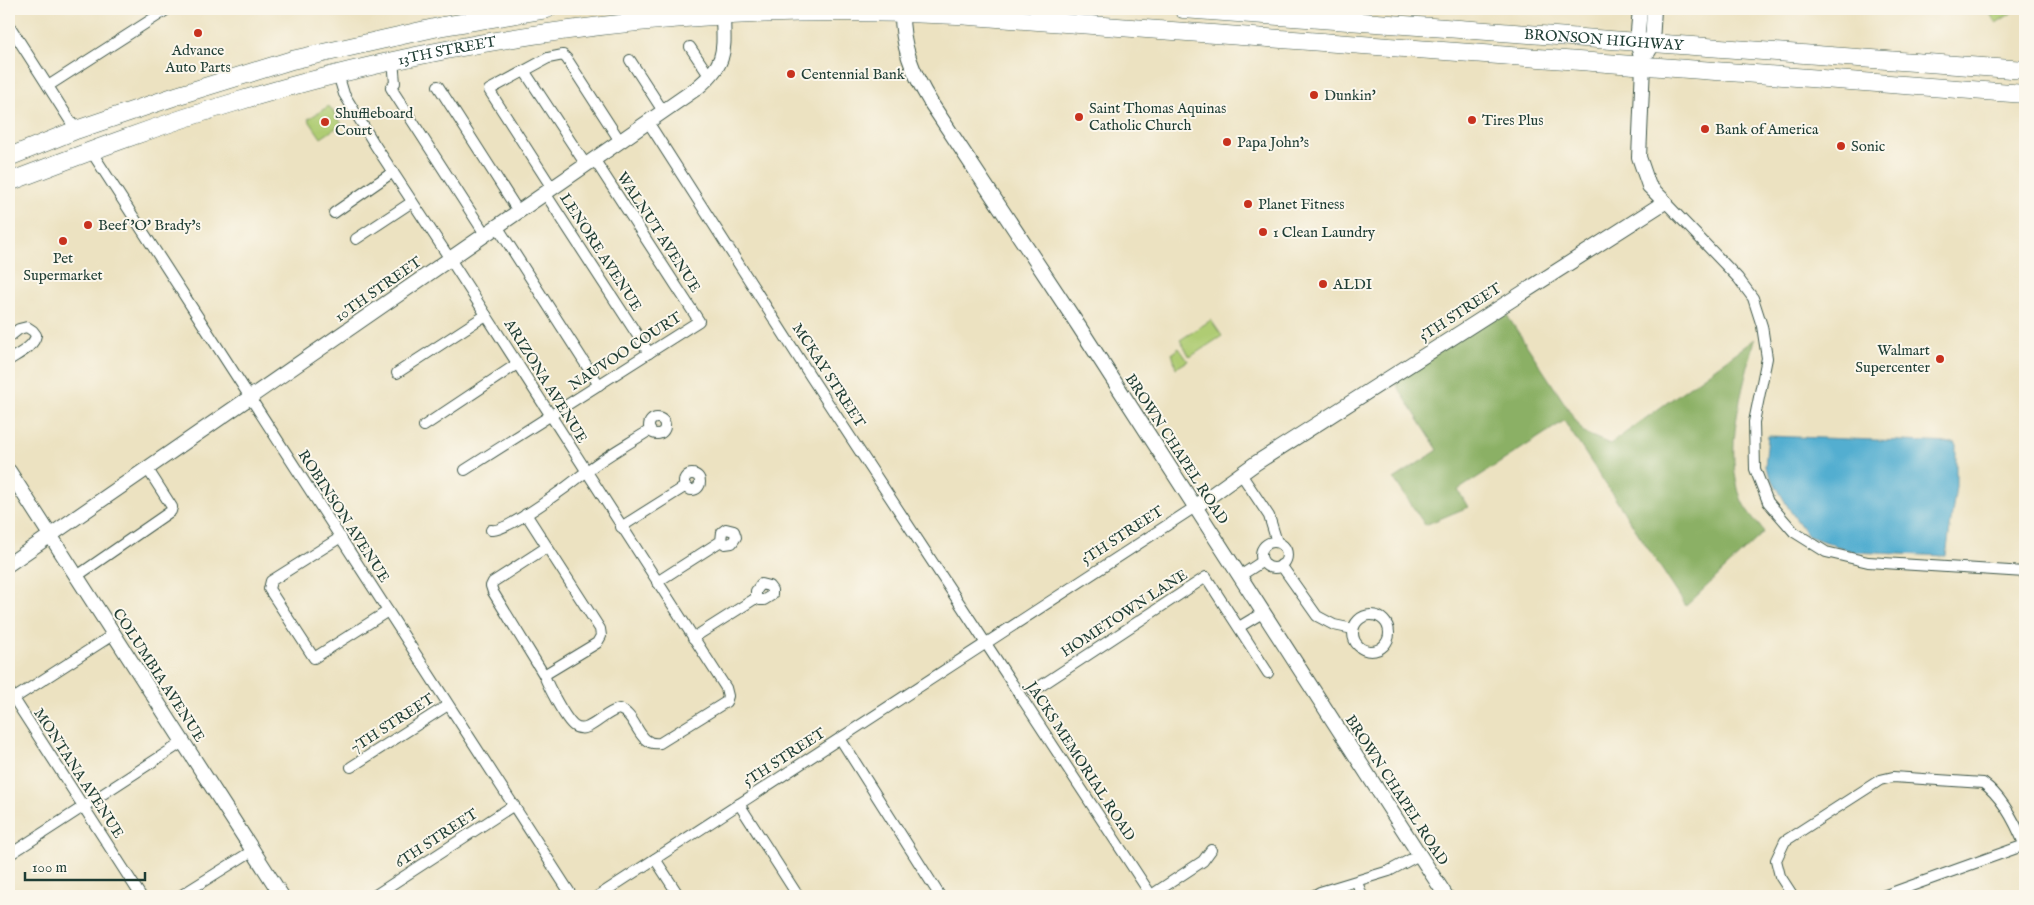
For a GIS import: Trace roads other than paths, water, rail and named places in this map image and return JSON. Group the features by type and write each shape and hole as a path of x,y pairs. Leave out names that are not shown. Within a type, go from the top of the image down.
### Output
{"highway":[{"name":"13TH STREET","path":"9,157 76,130 234,77 388,37 547,9"},
{"name":"BRONSON HIGHWAY","path":"1183,9 2025,70"},
{"name":"13TH STREET","path":"9,180 240,100 393,60 557,30 722,15 902,10 1191,32"},
{"path":"1191,32 1205,26 1254,29 1266,23 1273,15"},
{"path":"1269,38 1284,25 1314,18"},
{"path":"1386,46 1415,38 1446,38 1458,28"},
{"name":"BRONSON HIGHWAY","path":"1191,32 2025,94"},
{"path":"338,74 341,65 347,57 359,50 375,47 384,42 388,37"},
{"path":"240,100 250,89 325,68 329,63 330,51"},
{"path":"1919,85 1927,74 1941,64"},
{"path":"91,151 103,132 208,95 234,77"},
{"path":"9,180 9,173 64,153 74,142 76,130"}],"street":[{"path":"48,86 168,9"},
{"path":"1640,9 1644,43 1639,157 1649,186 1738,278 1753,298 1762,326 1767,358 1754,422 1755,469 1768,502 1794,532 1826,552 1868,562 2025,572"},
{"path":"1644,43 1654,9"},
{"name":"BROWN CHAPEL ROAD","path":"902,10 904,45 917,80 1264,612 1446,896"},
{"name":"10TH STREET","path":"9,564 648,122 710,77 719,66 724,50 722,15"},
{"path":"9,25 76,130"},
{"path":"690,48 710,77"},
{"path":"525,72 548,58 563,55 620,141"},
{"path":"393,60 395,83 391,88 599,385"},
{"path":"630,60 663,111"},
{"name":"LENORE AVENUE","path":"525,72 489,90 548,190 649,353"},
{"name":"WALNUT AVENUE","path":"525,72 590,162 699,320"},
{"name":"ARIZONA AVENUE","path":"338,74 344,94 726,688 728,696 726,702 665,741 655,744 646,740 627,712 619,709 588,727 580,729 573,726 548,687 544,675"},
{"path":"438,86 518,211"},
{"name":"MCKAY STREET","path":"648,122 811,377 985,643"},
{"name":"ROBINSON AVENUE","path":"91,151 572,896"},
{"path":"334,213 393,172"},
{"path":"356,239 412,202"},
{"name":"5TH STREET","path":"598,896 841,740 1402,368 1665,202"},
{"path":"397,373 486,315"},
{"name":"NAUVOO COURT","path":"465,470 551,417 699,320"},
{"path":"9,337 19,329 27,327 36,336 35,341 31,345 9,360"},
{"path":"424,426 517,364"},
{"path":"491,530 499,530 526,514 650,430"},
{"path":"77,576 171,511 172,507 147,468"},
{"name":"COLUMBIA AVENUE","path":"9,471 282,896"},
{"path":"1241,474 1269,516 1278,542 1284,547 1287,554 1286,559 1281,565 1271,567 1264,561 1262,554 1265,546 1278,542"},
{"path":"621,527 686,486"},
{"path":"526,514 548,548 600,629 601,636 596,643 544,675 492,592 491,586 493,582 548,548"},
{"path":"340,537 271,581 269,589 314,658 388,611"},
{"path":"657,582 721,541"},
{"path":"1240,576 1264,561"},
{"path":"1281,565 1317,616 1334,625 1353,629"},
{"name":"HOMETOWN LANE","path":"1033,691 1206,577 1268,673"},
{"path":"693,638 756,598"},
{"path":"1239,627 1264,612"},
{"path":"10,697 114,634"},
{"name":"JACKS MEMORIAL ROAD","path":"985,643 1150,896 1203,861 1211,850"},
{"name":"MONTANA AVENUE","path":"10,697 141,896"},
{"name":"7TH STREET","path":"351,767 448,705"},
{"path":"841,740 940,896"},
{"path":"9,855 183,742"},
{"path":"1793,896 1780,876 1776,860 1785,840 1880,780 1893,777 1983,783 1994,790 2025,845 1883,896"},
{"path":"739,804 798,896"},
{"name":"6TH STREET","path":"374,896 514,806"},
{"path":"180,896 252,850"},
{"path":"1313,896 1320,892 1389,871 1419,856"},
{"path":"655,859 679,896"},
{"path":"1356,882 1362,896"}],"water":[{"path":"1768,436 1956,443 1956,486 1946,556 1854,552 1808,536 1791,512 1765,467"}],"place":[{"name":"Advance Auto Parts","path":"198,33"},
{"name":"Centennial Bank","path":"791,74"},
{"name":"Dunkin'","path":"1314,95"},
{"name":"Saint Thomas Aquinas Catholic Church","path":"1079,117"},
{"name":"Tires Plus","path":"1472,120"},
{"name":"Shuffleboard Court","path":"325,122"},
{"name":"Bank of America","path":"1705,129"},
{"name":"Papa John's","path":"1227,142"},
{"name":"Sonic","path":"1841,146"},
{"name":"Planet Fitness","path":"1248,204"},
{"name":"Beef 'O' Brady's","path":"88,225"},
{"name":"1 Clean Laundry","path":"1263,232"},
{"name":"Pet Supermarket","path":"63,241"},
{"name":"ALDI","path":"1323,284"},
{"name":"Walmart Supercenter","path":"1940,359"}]}
